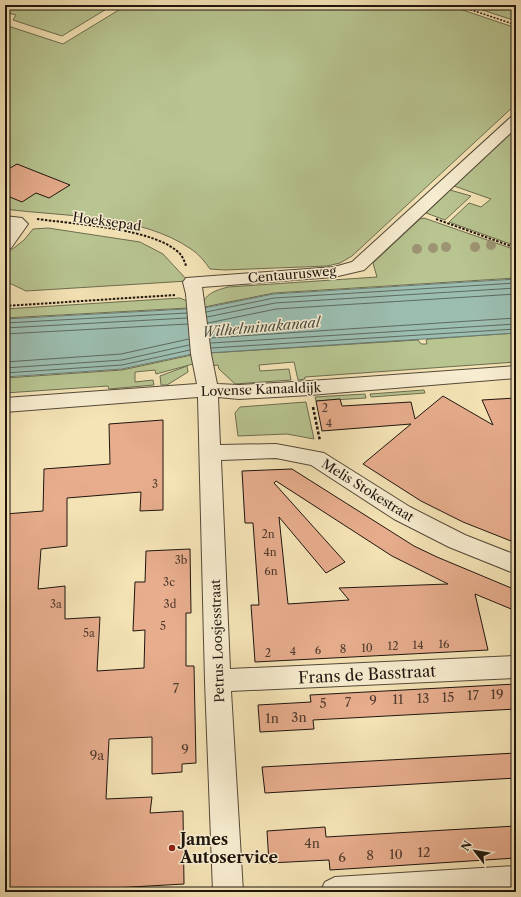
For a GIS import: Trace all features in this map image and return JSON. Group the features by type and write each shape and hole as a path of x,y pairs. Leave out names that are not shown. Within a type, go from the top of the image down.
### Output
{"street":[{"name":"Centaurusweg","path":"194,294 334,272 358,266 516,120"},
{"path":"5,220 18,222 20,224 5,244"},
{"path":"194,294 200,354 208,390"},
{"name":"Lovense Kanaaldijk","path":"5,405 208,390 239,392 310,388 516,372"},
{"name":"Petrus Loosjesstraat","path":"208,390 218,681 228,892"},
{"name":"Melis Stokestraat","path":"211,453 276,451 317,458 402,513 457,541 516,565"},
{"name":"Frans de Basstraat","path":"218,681 516,667"},
{"path":"335,892 516,881"}],"path":[{"path":"457,5 516,25"},
{"path":"417,212 516,248"},
{"name":"Hoeksepad","path":"34,218 75,225 135,232 159,241 181,255 194,294"},
{"path":"5,306 194,294"},
{"path":"310,388 322,449 317,458"}],"green space":[{"path":"5,5 113,5 62,36 13,20 16,15 5,12"},
{"path":"127,5 448,5 516,28 516,104 352,256 340,263 327,266 225,270 210,269 191,249 171,238 149,229 101,219 5,209 5,25 63,44"},
{"path":"467,5 516,5 516,21"},
{"path":"516,126 516,246 449,222 469,203 481,207 491,199 454,186"},
{"path":"450,190 471,196 445,220 426,213"},
{"path":"424,218 516,250 516,278 274,293 204,307 203,302 208,296 228,287 377,277 373,263 420,219"},
{"path":"48,228 140,242 163,254 188,281 26,291 5,281 5,255 24,240 33,229"},
{"path":"180,298 187,301 188,308 5,318 5,309"},
{"path":"516,333 516,362 305,377 305,379 298,380 294,362 259,365 260,371 289,369 291,380 235,384 219,369 218,365 211,366 209,353 418,340 421,344 427,344 426,340 429,339"},
{"path":"192,355 193,364 156,374 155,370 135,372 135,382 153,380 154,385 109,389 108,386 5,393 5,378 122,370"},
{"path":"187,366 188,372 167,385 161,385 160,376"},
{"path":"424,390 425,393 371,397 370,394"},
{"path":"365,394 366,398 316,401 315,397"},
{"path":"306,402 314,439 287,434 238,436 235,413 240,407"}],"water":[{"name":"Wilhelminakanaal","path":"516,279 516,333 192,354 122,369 5,377 5,319 204,308 273,294"}],"building":[{"path":"17,164 70,185 49,198 36,193 22,202 5,195 5,171"},
{"path":"443,396 493,425 482,400 516,398 516,543 463,522 421,501 363,464 411,424 322,431 316,401 340,399 342,406 411,402 415,419"},
{"path":"163,420 163,510 140,511 141,492 67,498 67,546 41,549 38,589 65,586 65,619 100,617 97,671 144,668 145,630 133,631 135,582 145,582 146,551 190,549 191,613 186,613 186,666 194,666 196,763 182,764 182,772 152,774 152,737 109,739 106,799 152,797 150,813 183,811 184,884 78,890 78,892 5,892 5,514 43,511 44,469 110,464 109,424"},
{"path":"292,469 414,546 516,590 516,611 475,594 488,650 255,662 251,605 259,605 253,523 245,523 242,471","holes":["276,481 392,556 448,584 339,588 349,600 288,604 279,517 326,573 345,562 274,483"]},
{"path":"516,684 516,709 313,720 314,729 260,732 258,705 311,702 310,695"},
{"path":"516,753 516,778 265,793 262,767"},
{"path":"516,826 516,858 330,870 329,860 269,863 267,831 325,827 326,837"}],"place":[{"name":"James Autoservice","path":"172,848"}]}
